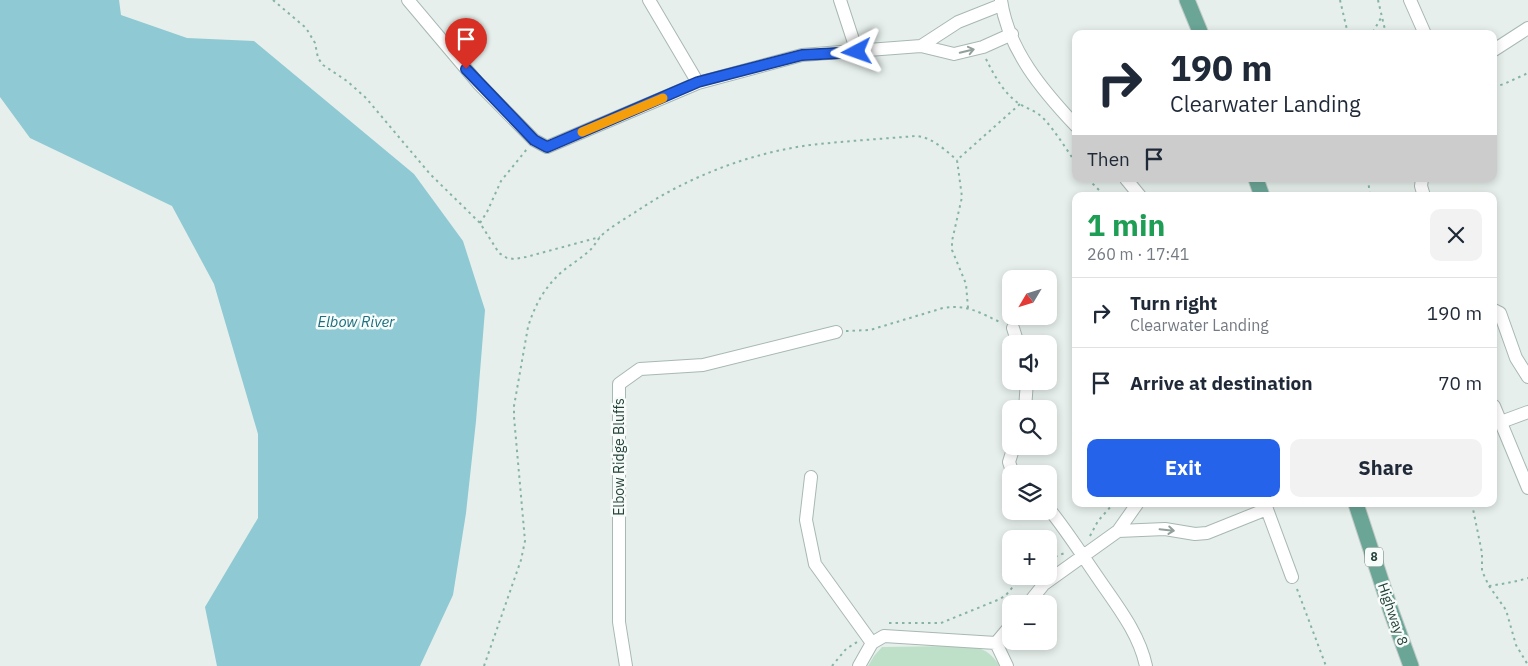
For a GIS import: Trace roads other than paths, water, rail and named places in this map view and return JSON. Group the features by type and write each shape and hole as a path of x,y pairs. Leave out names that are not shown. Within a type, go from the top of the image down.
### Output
{"main road":[{"path":"1187,0 1199,30"},
{"name":"Highway 8","path":"1357,507 1411,666"}],"street":[{"path":"408,0 478,82 534,140 547,147 698,82 802,55 921,46 954,54 983,47 1012,34"},
{"path":"649,0 698,82"},
{"path":"840,0 857,52"},
{"path":"1410,0 1423,30"},
{"path":"921,46 958,22 1001,2 1012,34 1029,70 1050,98 1072,122"},
{"path":"1497,48 1528,28"},
{"path":"1128,182 1137,192"},
{"path":"1497,312 1500,313 1516,358 1528,377"},
{"path":"1013,328 1015,335"},
{"name":"Elbow Ridge Bluffs","path":"626,666 619,622 619,384 640,369 703,366 836,332"},
{"path":"1500,422 1528,412"},
{"path":"1497,414 1528,488"},
{"path":"810,477 806,520 815,564 870,640"},
{"path":"1035,595 1044,584 1118,531 1134,507"},
{"path":"1118,531 1165,529 1207,534 1264,507"},
{"path":"1266,507 1292,577"},
{"path":"1057,520 1130,626 1143,651 1146,666"},
{"path":"870,640 884,636 996,643"},
{"path":"996,643 1002,636"},
{"path":"860,666 870,640"},
{"path":"996,643 1007,666"}],"water":[{"name":"Elbow River","path":"0,0 119,0 121,15 187,38 254,41 414,174 463,241 485,310 476,421 466,513 453,595 420,666 217,666 205,607 258,518 258,434 214,284 172,206 30,138 0,97"}]}
